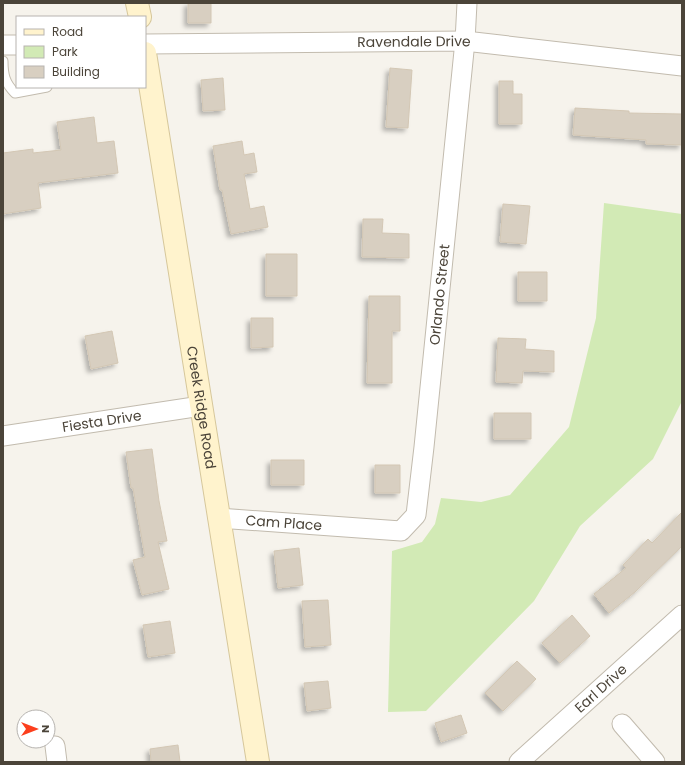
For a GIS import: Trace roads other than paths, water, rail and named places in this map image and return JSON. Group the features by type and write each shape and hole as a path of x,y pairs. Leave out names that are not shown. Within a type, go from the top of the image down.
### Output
{"main road":[{"path":"138,3 140,16"},
{"name":"Creek Ridge Road","path":"146,59 258,762"}],"street":[{"name":"Orlando Street","path":"351,527 401,531 416,515 424,447 467,3"},
{"name":"Ravendale Drive","path":"146,44 464,41 682,66"},
{"path":"3,45 16,45"},
{"name":"Fiesta Drive","path":"3,436 201,406"},
{"name":"Cam Place","path":"218,518 351,527"},
{"name":"Earl Drive","path":"519,762 682,615"},
{"path":"622,724 655,762"}],"lane":[{"path":"3,61 3,76 7,85 15,92 41,88"}]}
